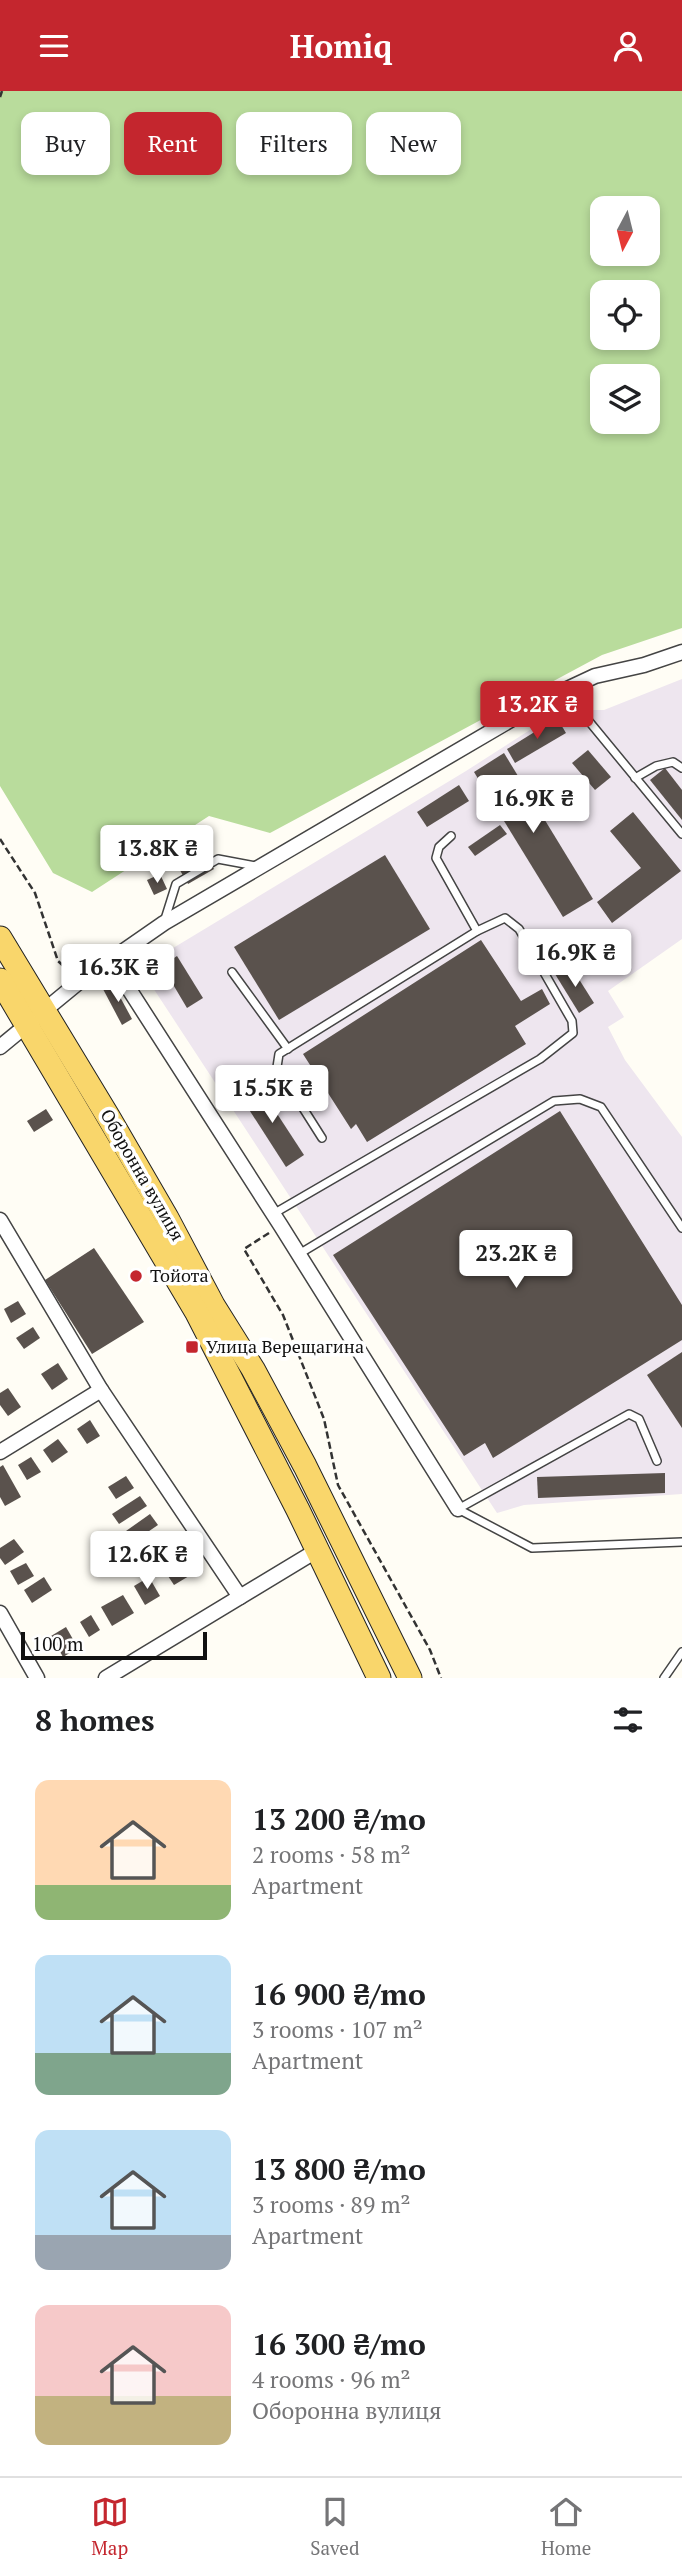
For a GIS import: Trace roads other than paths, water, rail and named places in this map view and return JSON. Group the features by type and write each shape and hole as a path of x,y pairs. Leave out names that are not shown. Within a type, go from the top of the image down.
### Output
{"main road":[{"name":"Оборонна вулиця","path":"0,938 36,1018 197,1313 298,1510 379,1678"},
{"name":"Оборонна вулиця","path":"0,980 36,1018 161,1207 305,1467 410,1678"}],"street":[{"path":"0,1047 79,982 164,923 564,690 594,676 644,665 682,652"},
{"path":"111,961 458,1509"},
{"path":"0,1220 101,1390 240,1597"},
{"path":"0,1452 101,1390"},
{"path":"106,1678 316,1551"},
{"path":"0,1613 37,1678"}],"lane":[{"path":"564,690 682,834"},
{"path":"635,778 656,766 673,762 682,768"},
{"path":"451,836 439,847 436,858 477,931"},
{"path":"164,923 177,884 218,859 260,867"},
{"path":"277,1220 540,1059 573,1033 572,1021 519,929 505,918 477,931 279,1054 277,1067 322,1138"},
{"path":"232,972 288,1049"},
{"path":"299,1254 554,1101 580,1099 601,1107 682,1228"},
{"path":"458,1509 629,1414 639,1419 657,1461"},
{"path":"458,1509 532,1548 682,1542"},
{"path":"664,1678 682,1652"}],"place":[{"name":"Тойота","path":"136,1276"},
{"name":"Улица Верещагина","path":"192,1347"}]}
